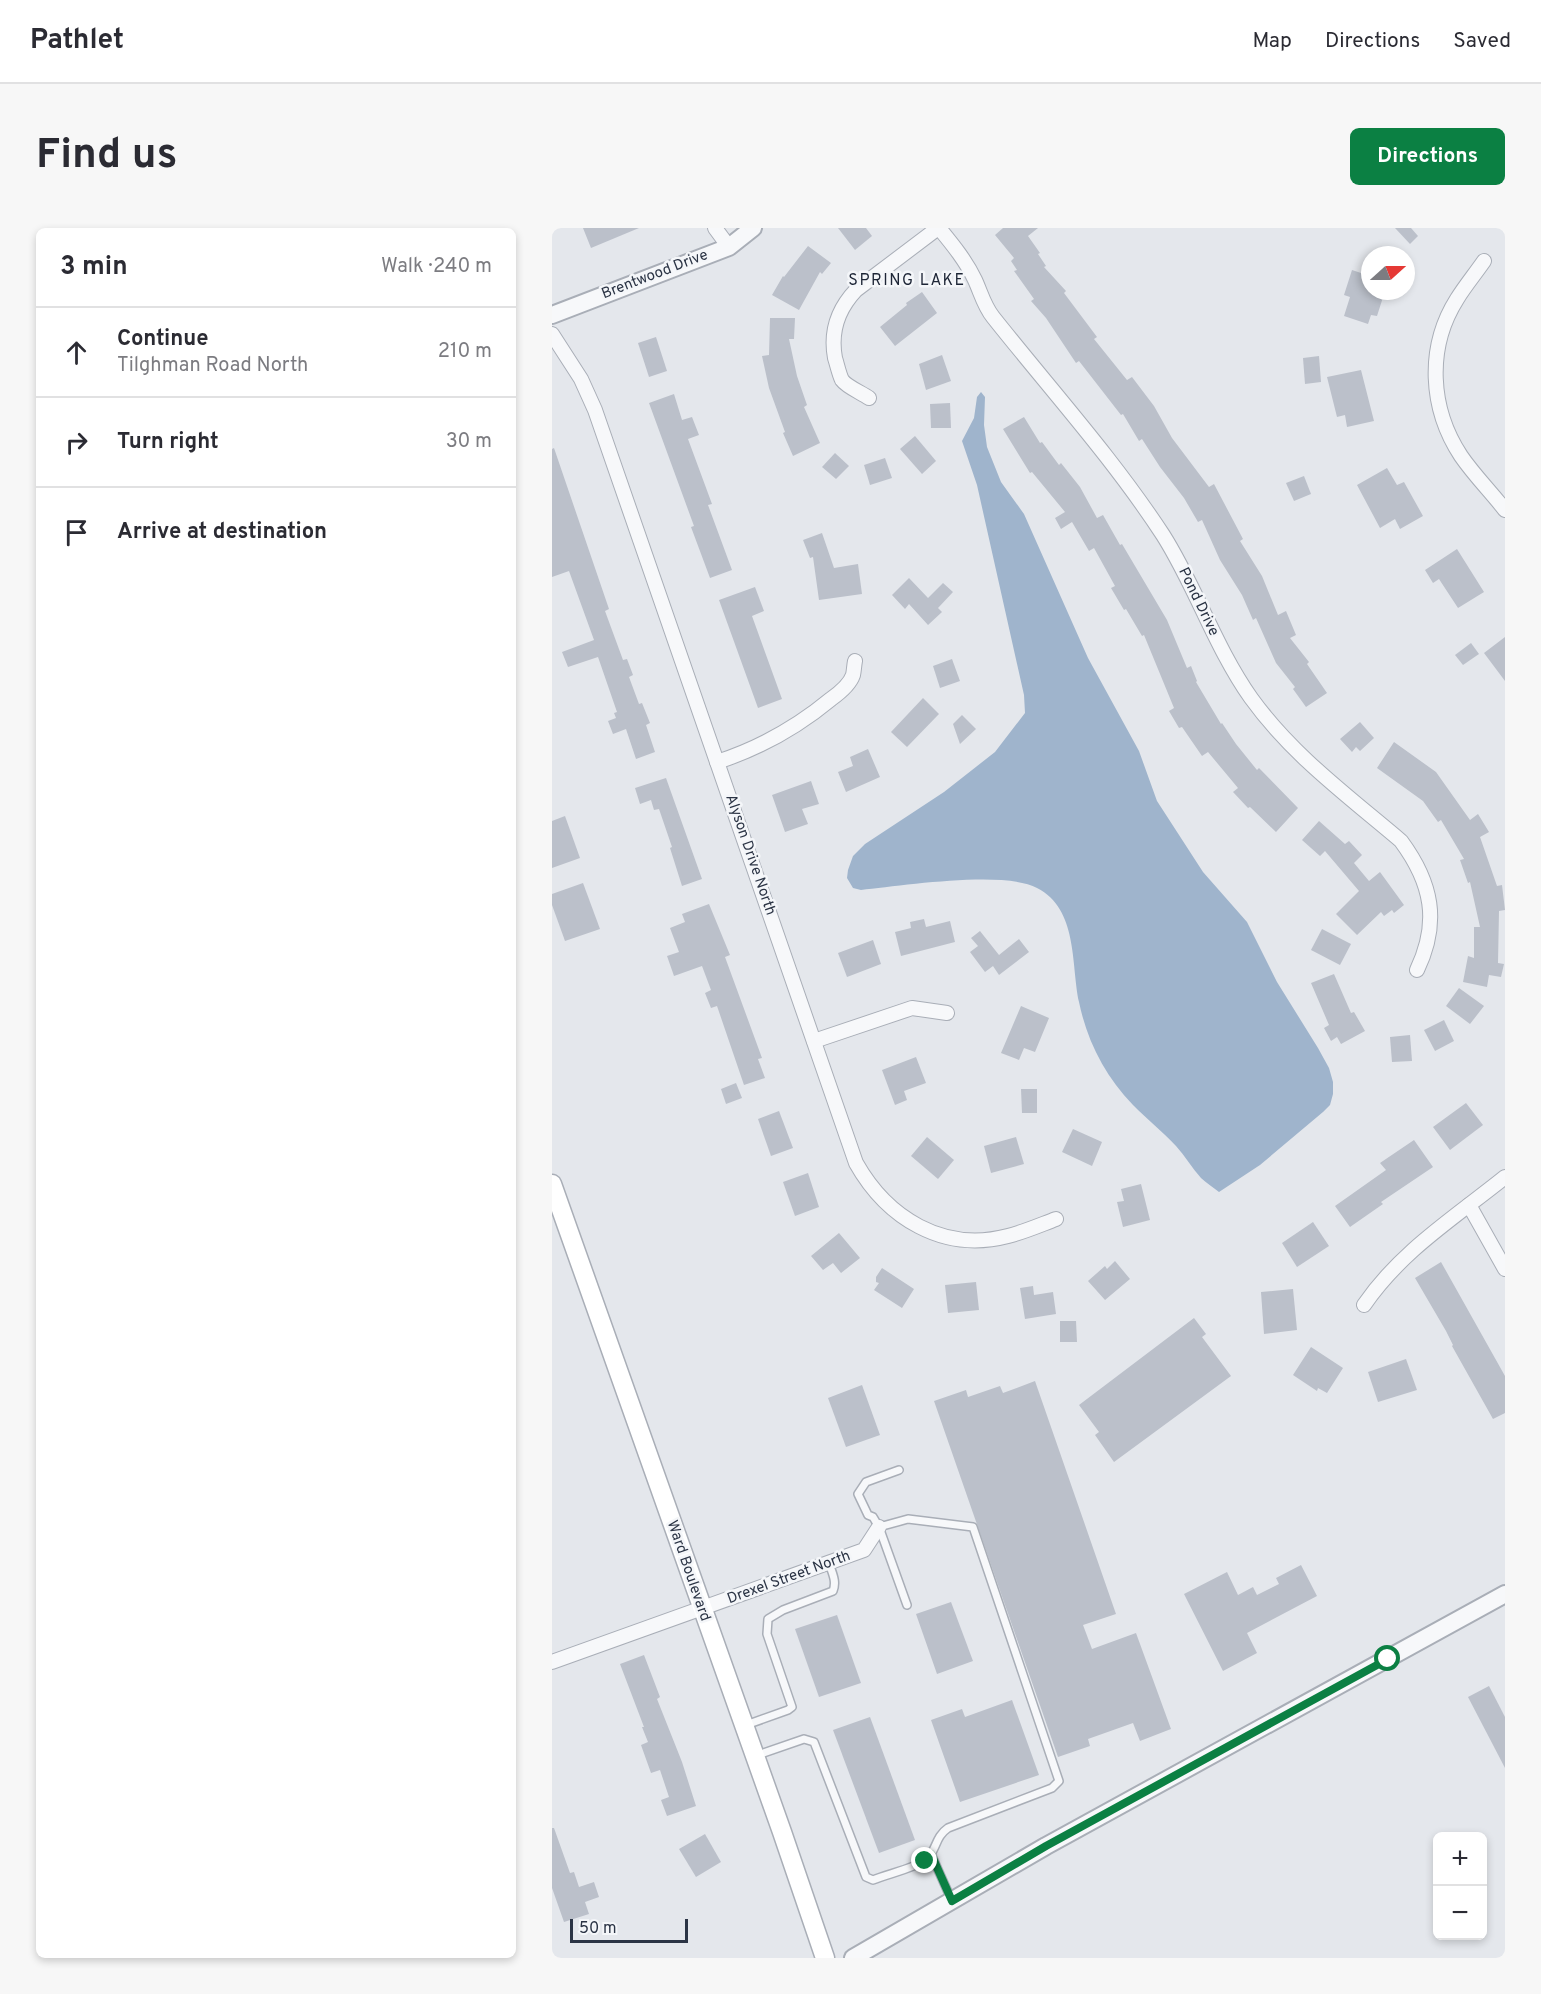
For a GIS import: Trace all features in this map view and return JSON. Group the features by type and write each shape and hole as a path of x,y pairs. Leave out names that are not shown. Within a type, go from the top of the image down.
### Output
{"main road":[{"name":"Ward Boulevard","path":"552,1184 825,1958"}],"street":[{"path":"715,228 729,247"},
{"name":"Brentwood Drive","path":"552,315 729,247 753,228"},
{"path":"869,398 843,381 833,346 834,329 839,312 856,290 939,228"},
{"name":"Pond Drive","path":"939,228 962,257 992,316 1124,479 1164,536 1191,584 1216,638 1251,698 1304,759 1401,841 1413,857 1428,892 1431,912 1428,943 1417,970"},
{"path":"1484,261 1446,319 1437,352 1435,387 1440,412 1449,437 1463,459 1505,510"},
{"name":"Alyson Drive North","path":"552,334 581,379 595,410 856,1163 866,1181 880,1199 915,1225 933,1233 958,1239 984,1240 1007,1236 1056,1219"},
{"path":"717,762 766,743 812,716 839,693 853,677 855,662"},
{"path":"814,1041 912,1008 947,1013"},
{"path":"1364,1305 1376,1287 1405,1255 1505,1177"},
{"path":"1469,1205 1505,1269"},
{"name":"Drexel Street North","path":"552,1662 864,1550 879,1527"},
{"path":"853,1958 1046,1846 1505,1594"}],"lane":[{"path":"899,1470 866,1482 858,1494 868,1515 879,1527 907,1605"},
{"path":"754,1756 804,1739 814,1742 866,1877 873,1880 925,1861 931,1854 940,1834 948,1828 1052,1788 1059,1781 973,1527 908,1519 879,1527"},
{"path":"744,1726 792,1707 767,1634 768,1619 783,1610 833,1591 834,1578 829,1563"},
{"path":"931,1854 952,1901"}],"water":[{"path":"981,392 985,397 984,425 987,447 1001,482 1024,514 1088,658 1139,751 1157,801 1203,872 1247,922 1277,982 1329,1068 1333,1082 1330,1105 1260,1165 1219,1192 1201,1178 1176,1146 1123,1094 1098,1057 1082,1016 1066,923 1060,909 1050,897 1037,888 1001,880 952,881 861,890 853,888 847,878 853,856 865,844 944,792 995,752 1025,713 1024,695 977,485 962,441 974,418 977,397"}],"building":[{"path":"583,228 639,228 591,248"},
{"path":"838,228 866,228 872,236 855,250"},
{"path":"1003,228 1038,228 1028,236 1040,253 1038,254 1046,266 1044,267 1066,291 1064,293 1097,337 1094,339 1127,380 1132,377 1154,406 1172,438 1209,487 1214,484 1243,539 1240,541 1262,576 1278,615 1286,611 1296,635 1290,638 1309,662 1307,664 1327,693 1306,707 1293,689 1295,687 1276,663 1256,618 1253,620 1242,595 1220,560 1202,520 1198,522 1184,498 1142,439 1139,441 1123,414 1121,415 1079,361 1076,363 1046,318 1031,301 1034,299 1014,271 1017,270 1011,261 1014,258 995,235"},
{"path":"1395,228 1411,228 1418,236 1410,244"},
{"path":"808,246 831,263 822,274 820,272 799,310 772,295 783,276"},
{"path":"1352,270 1361,273 1361,300 1382,300 1377,316 1371,315 1368,324 1344,316 1350,297 1344,295"},
{"path":"922,292 937,313 895,346 880,327"},
{"path":"770,318 795,318 794,339 789,339 797,376 807,405 804,407 820,443 793,456 769,388 762,356 769,355"},
{"path":"656,337 667,371 649,377 638,343"},
{"path":"942,355 951,381 926,390 919,364"},
{"path":"1319,356 1321,382 1305,384 1303,358"},
{"path":"1361,370 1374,421 1347,427 1345,415 1337,417 1327,377"},
{"path":"674,394 682,420 692,417 699,435 688,439 712,504 708,505 732,570 710,578 691,527 694,526 649,403"},
{"path":"950,403 951,428 931,428 930,404"},
{"path":"1024,417 1040,443 1042,442 1059,465 1061,463 1080,487 1097,518 1103,515 1120,545 1122,544 1167,620 1187,668 1191,666 1196,682 1221,724 1257,770 1259,768 1298,808 1276,832 1233,792 1238,788 1208,752 1202,756 1182,727 1179,728 1169,711 1174,708 1144,635 1142,636 1111,588 1115,586 1094,548 1089,551 1072,522 1061,529 1055,518 1065,512 1032,472 1030,473 1003,429"},
{"path":"915,436 936,461 922,474 900,449"},
{"path":"554,448 609,609 605,611 623,660 627,659 633,675 629,677 639,704 642,703 650,723 646,725 655,752 636,759 626,729 613,734 608,721 616,718 614,713 617,712 598,657 568,667 562,652 594,640 569,571 552,577 552,449"},
{"path":"835,453 849,466 836,479 822,467"},
{"path":"885,458 892,478 870,485 864,465"},
{"path":"1387,468 1397,485 1404,482 1423,516 1400,529 1395,519 1380,528 1357,485"},
{"path":"1304,476 1311,494 1294,501 1286,483"},
{"path":"822,533 834,568 858,564 862,594 819,600 813,557 810,558 803,540"},
{"path":"1457,549 1484,592 1458,608 1439,579 1433,583 1425,570"},
{"path":"909,578 928,598 943,583 953,592 938,608 942,612 928,625 909,604 905,609 892,595"},
{"path":"755,587 764,611 752,616 782,699 758,708 719,600"},
{"path":"1505,637 1505,681 1484,653"},
{"path":"1471,643 1479,654 1463,665 1455,655"},
{"path":"952,659 960,681 940,688 933,666"},
{"path":"923,698 939,714 907,747 891,732"},
{"path":"962,715 976,729 960,744 953,724"},
{"path":"1360,722 1374,738 1360,751 1356,747 1352,752 1340,739"},
{"path":"1394,742 1436,772 1470,820 1478,814 1489,832 1480,837 1497,886 1502,885 1505,910 1499,911 1498,963 1504,964 1501,977 1489,975 1487,987 1463,982 1468,956 1474,958 1474,927 1480,927 1470,882 1468,883 1460,860 1464,859 1441,820 1438,822 1423,801 1377,768"},
{"path":"868,749 880,777 846,792 838,772 853,766 850,757"},
{"path":"666,778 702,879 682,886 659,809 654,810 651,800 640,804 635,788"},
{"path":"811,781 819,804 802,809 808,824 785,832 772,795"},
{"path":"565,816 580,858 552,868 552,821"},
{"path":"1319,821 1345,844 1349,841 1362,855 1354,863 1369,881 1380,872 1404,905 1394,913 1392,910 1384,916 1381,912 1357,935 1336,914 1359,891 1325,851 1320,856 1302,840"},
{"path":"583,883 600,929 565,941 552,905 552,894"},
{"path":"709,904 730,955 725,957 762,1058 758,1059 765,1078 744,1085 717,1006 711,1008 705,993 711,990 702,966 674,976 667,956 679,952 670,928 685,922 682,914"},
{"path":"924,919 926,927 950,921 955,942 901,956 895,932 911,928 910,922"},
{"path":"1322,929 1351,944 1340,965 1311,950"},
{"path":"980,931 999,955 1019,939 1029,952 999,975 993,966 985,972 970,952 978,946 971,938"},
{"path":"873,940 881,964 847,977 838,953"},
{"path":"1334,974 1351,1013 1354,1012 1365,1031 1341,1044 1337,1037 1331,1041 1324,1028 1329,1025 1311,983"},
{"path":"1459,988 1484,1006 1470,1024 1446,1006"},
{"path":"1021,1006 1049,1018 1035,1052 1024,1048 1019,1060 1001,1053"},
{"path":"1444,1020 1454,1041 1435,1051 1424,1030"},
{"path":"1410,1035 1412,1061 1392,1062 1390,1037"},
{"path":"916,1057 926,1083 904,1091 907,1100 895,1105 882,1070"},
{"path":"736,1083 742,1098 726,1104 721,1089"},
{"path":"1021,1089 1037,1089 1037,1113 1022,1113"},
{"path":"1466,1103 1483,1125 1450,1150 1433,1127"},
{"path":"779,1111 793,1148 771,1156 758,1119"},
{"path":"1073,1129 1102,1142 1092,1166 1062,1152"},
{"path":"927,1137 954,1160 938,1179 911,1156"},
{"path":"1016,1137 1024,1164 991,1173 984,1146"},
{"path":"1414,1140 1433,1167 1381,1202 1383,1204 1350,1227 1335,1206 1386,1170 1380,1163"},
{"path":"808,1173 819,1207 795,1216 783,1182"},
{"path":"1141,1184 1150,1220 1123,1227 1117,1202 1124,1201 1121,1189"},
{"path":"1313,1222 1329,1246 1297,1267 1282,1243"},
{"path":"839,1233 860,1258 841,1273 833,1263 823,1270 811,1256"},
{"path":"1115,1261 1130,1279 1105,1300 1088,1281 1105,1266 1107,1269"},
{"path":"1441,1262 1505,1376 1505,1413 1493,1419 1415,1278"},
{"path":"882,1268 914,1289 902,1308 874,1290 879,1283 876,1282 876,1277"},
{"path":"976,1282 979,1310 948,1313 945,1285"},
{"path":"1033,1286 1034,1295 1053,1292 1056,1314 1025,1319 1020,1288"},
{"path":"1293,1289 1297,1330 1264,1334 1261,1292"},
{"path":"1194,1318 1206,1334 1202,1337 1231,1376 1114,1462 1095,1435 1099,1432 1079,1405"},
{"path":"1060,1321 1076,1321 1077,1342 1060,1342"},
{"path":"1311,1347 1343,1368 1327,1393 1318,1388 1317,1391 1293,1375"},
{"path":"1406,1359 1417,1390 1378,1402 1368,1372"},
{"path":"1035,1381 1116,1614 1083,1625 1092,1649 1136,1633 1171,1729 1140,1741 1133,1723 1088,1739 1090,1746 1058,1757 934,1401 966,1390 968,1397 1000,1386 1003,1393"},
{"path":"862,1385 880,1435 846,1447 828,1398"},
{"path":"1301,1565 1317,1596 1247,1633 1257,1653 1223,1671 1184,1594 1227,1572 1238,1595 1253,1587 1257,1595 1279,1584 1276,1578"},
{"path":"951,1602 973,1661 937,1674 916,1614"},
{"path":"837,1615 861,1683 819,1697 795,1629"},
{"path":"644,1655 660,1697 657,1699 682,1762 696,1806 667,1816 661,1800 669,1797 660,1770 651,1773 641,1745 648,1742 642,1727 644,1727 620,1664"},
{"path":"1489,1686 1505,1717 1505,1768 1468,1697"},
{"path":"1012,1700 1039,1775 960,1802 931,1720 962,1709 965,1717"},
{"path":"870,1717 915,1840 879,1853 833,1730"},
{"path":"552,1828 554,1828 570,1873 574,1872 579,1887 594,1882 599,1897 585,1902 589,1914 564,1922 552,1888"},
{"path":"705,1834 721,1862 696,1877 679,1849"}],"district":[{"name":"SPRING LAKE","path":"907,281"}],"route":[{"path":"925,1861 931,1854 952,1901 1046,1846 1388,1659"}]}
